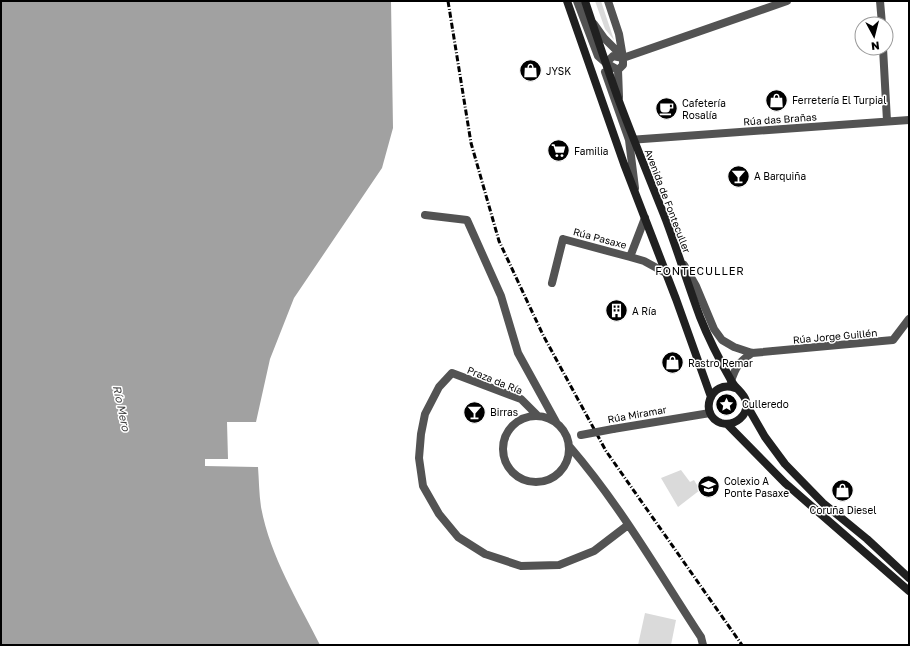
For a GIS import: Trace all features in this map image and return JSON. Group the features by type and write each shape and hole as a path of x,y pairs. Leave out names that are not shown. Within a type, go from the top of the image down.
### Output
{"main road":[{"name":"Avenida de Fonteculler","path":"567,1 624,164 666,273 711,397"},
{"name":"Avenida de Fonteculler","path":"585,1 631,140 678,255 701,318 719,359 733,385"},
{"path":"909,578 867,538 824,503 785,464 765,437 742,394 733,385 721,388 714,392 709,405 710,413 717,421 727,424 785,483 909,591"},
{"path":"727,424 735,422 741,418 745,411 746,403"}],"street":[{"name":"Avenida de Fonteculler","path":"576,1 631,140 635,191"},
{"path":"608,1 619,34 623,58 623,65 618,70 619,100"},
{"path":"606,63 613,56 623,58 787,1"},
{"path":"880,1 881,16"},
{"path":"592,21 604,38 623,58"},
{"path":"598,56 618,70"},
{"path":"883,56 887,121"},
{"name":"Avenida de Fonteculler","path":"605,73 606,63"},
{"name":"Rúa das Brañas","path":"631,140 909,120"},
{"path":"425,215 467,220 501,296 518,353 556,422 561,426 567,437 570,446 570,456 565,467 557,476 539,483 528,482 518,478 510,471 503,454 503,443 506,435 513,426 520,420 532,416 538,416"},
{"name":"Rúa Pasaxe","path":"630,256 645,218"},
{"name":"Rúa Pasaxe","path":"552,283 563,239 630,256 644,261 666,273"},
{"name":"Rúa Jorge Guillén","path":"678,255 696,286 714,329 722,340 734,347 752,353 893,340 909,319"},
{"path":"733,385 734,370 740,361 752,353"},
{"name":"Praza da Ría","path":"556,422 551,419 538,416 521,399 452,373 439,387 431,402 425,414 421,434 419,458 423,486 439,514 458,537 485,554 521,566 559,566 594,551 628,525"},
{"name":"Rúa Miramar","path":"567,437 710,413"},
{"path":"570,446 591,472 628,525 701,637 703,645"}],"shaded area":[{"path":"595,1 601,1 614,40 605,29"},
{"path":"681,470 690,482 694,480 700,490 678,507 661,478"},
{"path":"645,613 676,620 671,645 638,645"}],"water":[{"name":"Río Mero","path":"1,1 391,1 393,128 382,168 294,298 270,359 256,422 227,422 228,459 205,459 205,466 258,467 261,507 271,543 286,578 320,645 1,645"}],"railway":[{"path":"448,1 471,143 499,241 543,335 606,451 742,645"}],"place":[{"name":"JYSK","path":"530,71"},
{"name":"Ferretería El Turpial","path":"777,100"},
{"name":"Cafetería Rosalía","path":"667,109"},
{"name":"Familia","path":"559,151"},
{"name":"A Barquiña","path":"738,176"},
{"name":"A Ría","path":"616,311"},
{"name":"Rastro Remar","path":"673,363"},
{"name":"Culleredo","path":"727,404"},
{"name":"Birras","path":"475,412"},
{"name":"Colexio A Ponte Pasaxe","path":"708,487"},
{"name":"Coruña Diesel","path":"843,490"}],"district":[{"name":"FONTECULLER","path":"700,270"}]}
